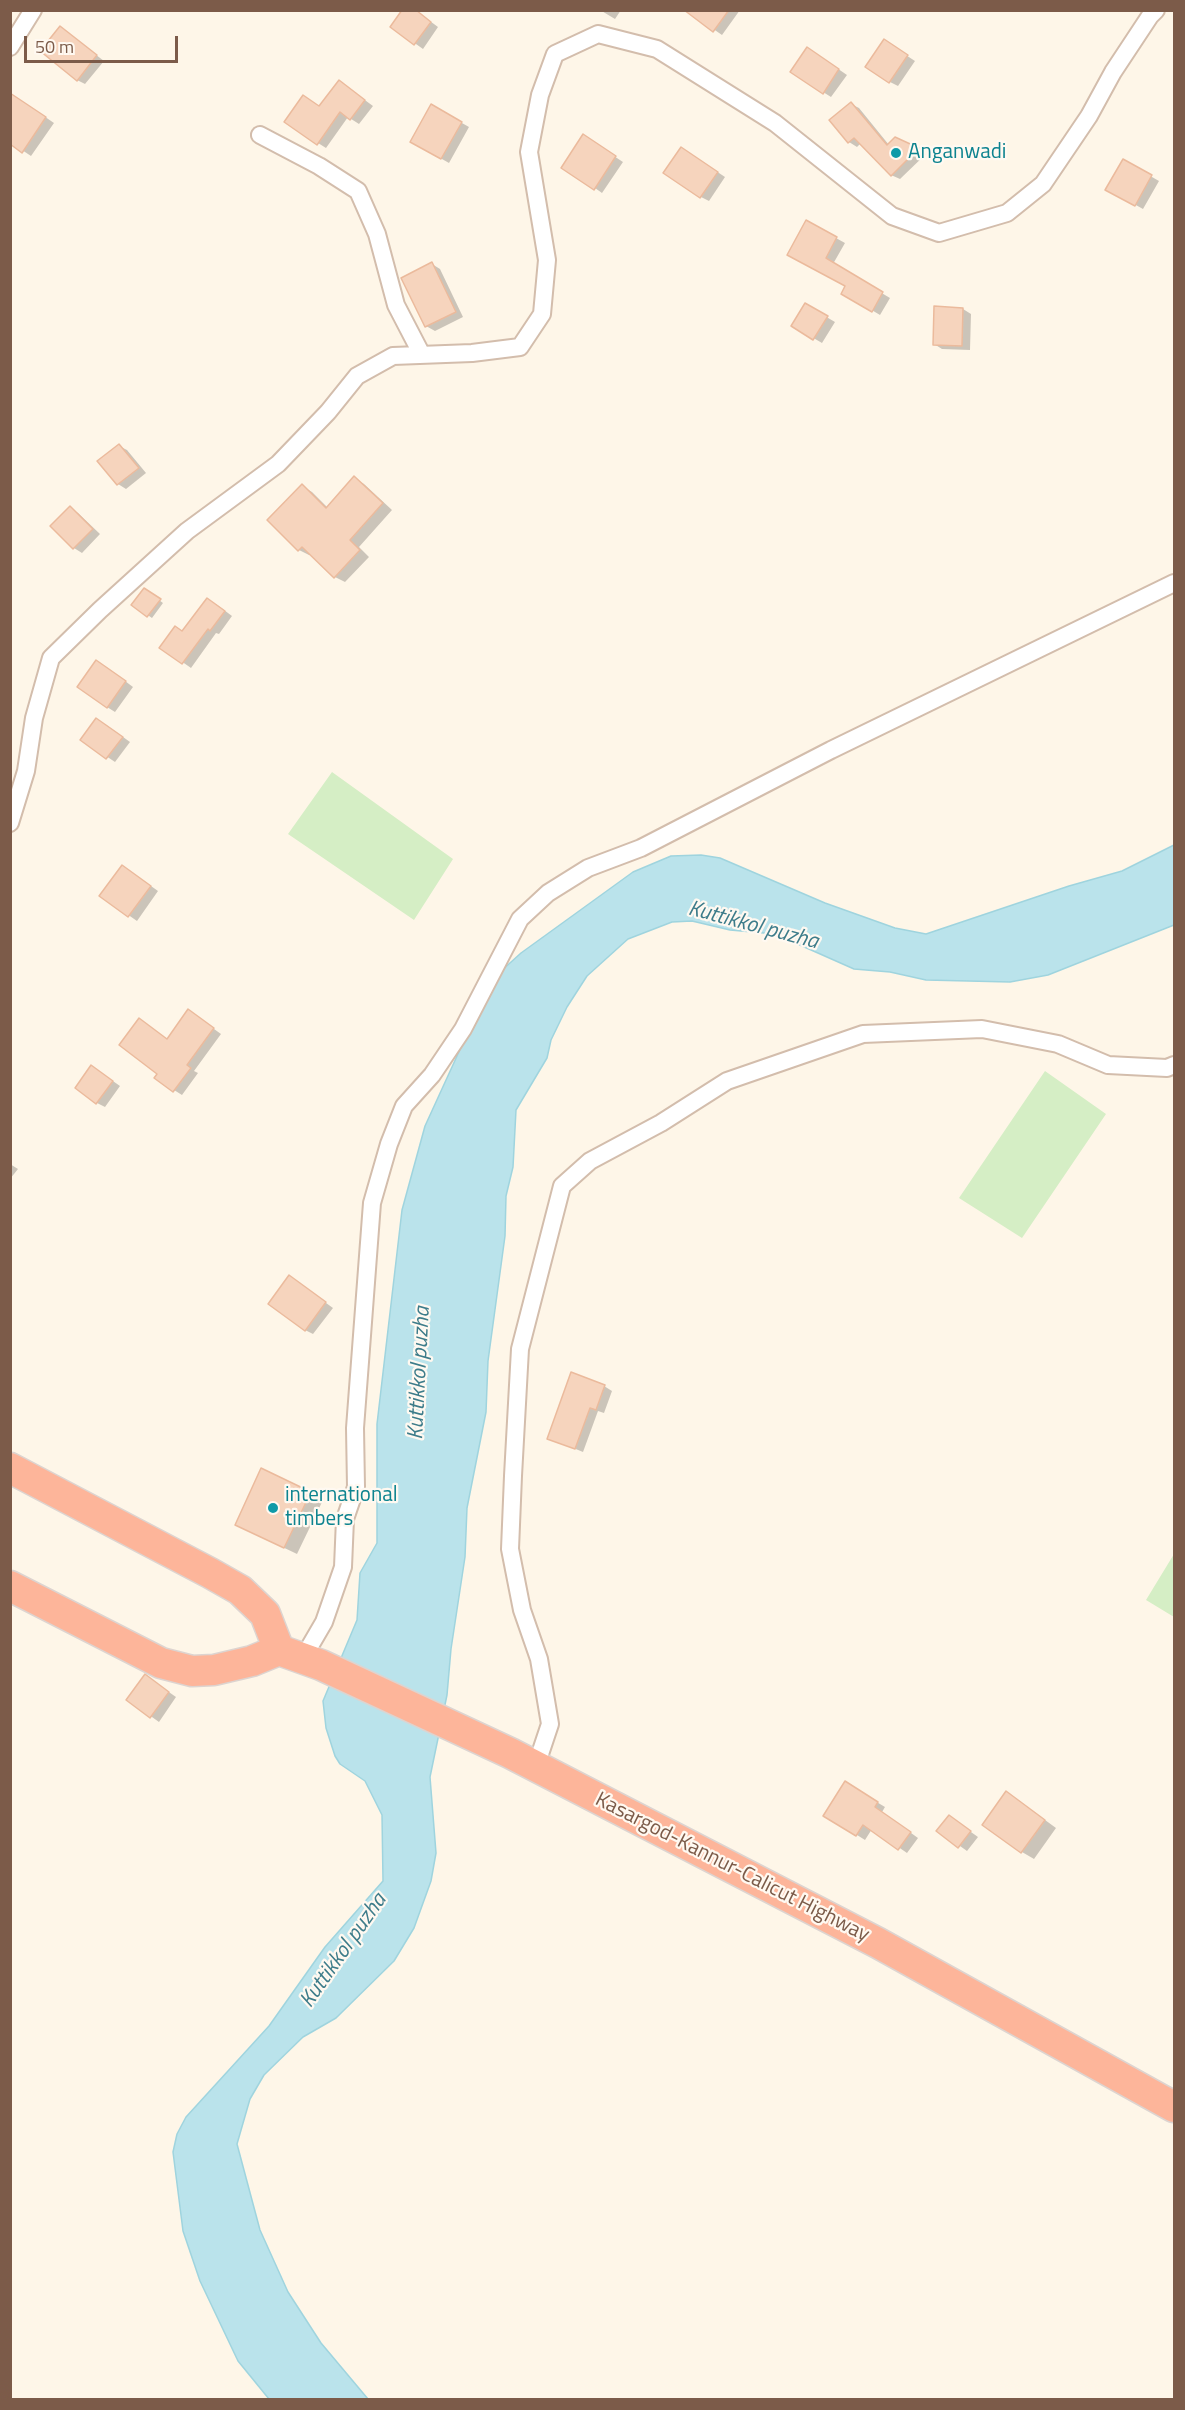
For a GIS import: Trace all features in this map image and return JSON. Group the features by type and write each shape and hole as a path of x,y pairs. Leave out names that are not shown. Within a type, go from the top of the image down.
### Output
{"highway":[{"path":"10,1468 240,1590 265,1614 301,1658"},
{"path":"10,1586 160,1663 192,1671 214,1670 252,1661 301,1658"},
{"name":"Kasargod-Kannur-Calicut Highway","path":"301,1658 536,1766 878,1943 1174,2107"}],"street":[{"path":"12,43 33,10"},
{"path":"10,823 26,771 34,718 51,658 100,610 187,531 278,464 328,412 357,376 393,356 472,353 520,347 542,314 547,260 529,152 540,95 555,54 598,34 657,49 775,123 892,216 939,233 1007,213 1043,184 1089,116 1113,72 1156,10"},
{"path":"260,135 319,166 358,190 377,234 396,305 422,355"},
{"path":"301,1658 324,1622 344,1567 345,1519 356,1486 355,1428 372,1203 389,1144 404,1106 432,1075 463,1029 520,919 548,893 588,868 641,848 831,750 1174,583"},
{"path":"536,1766 549,1724 539,1659 522,1610 510,1549 513,1476 520,1349 562,1186 590,1161 661,1123 727,1081 863,1034 982,1029 1058,1044 1108,1065 1167,1068 1174,1065"}],"green space":[{"path":"332,772 453,859 414,920 288,834"},
{"path":"1045,1071 1106,1114 1022,1238 959,1198"},
{"path":"1174,1554 1174,1617 1146,1600"}],"water":[{"name":"Kuttikkol puzha","path":"1174,845 1174,925 1048,975 1010,982 926,980 890,972 854,969 775,934 730,930 692,921 672,922 628,939 587,976 567,1007 551,1040 547,1058 516,1110 513,1167 506,1196 505,1236 488,1361 486,1412 467,1508 465,1557 451,1649 447,1695 430,1777 436,1853 431,1881 414,1928 394,1961 336,2018 303,2037 264,2075 250,2099 237,2144 260,2230 288,2292 321,2343 368,2399 269,2399 238,2361 200,2281 183,2231 173,2152 177,2134 186,2117 269,2026 325,1947 383,1881 382,1815 365,1781 340,1764 335,1756 326,1728 323,1701 357,1620 360,1573 377,1543 377,1424 402,1210 425,1126 484,997 500,972 521,953 633,872 671,856 701,855 720,858 825,903 895,928 926,934 1069,886 1122,871"}],"building":[{"path":"402,10 416,10 431,22 414,45 390,27"},
{"path":"684,10 729,10 713,32"},
{"path":"60,26 97,55 77,81 40,51"},
{"path":"884,39 908,55 889,83 865,67"},
{"path":"807,47 839,69 823,94 790,72"},
{"path":"339,80 365,100 350,120 340,112 317,145 284,122 303,95 319,106"},
{"path":"10,93 46,117 22,153 10,144"},
{"path":"851,102 887,145 895,137 919,148 891,176 854,138 848,143 829,120"},
{"path":"431,104 462,122 441,159 410,142"},
{"path":"583,134 616,156 594,190 561,168"},
{"path":"681,147 718,172 700,198 663,173"},
{"path":"1123,159 1152,175 1135,206 1105,190"},
{"path":"806,220 837,237 826,258 883,292 872,312 841,294 845,286 787,255"},
{"path":"432,262 456,312 425,327 401,278"},
{"path":"805,303 828,316 813,340 791,326"},
{"path":"934,306 963,308 962,346 933,345"},
{"path":"119,444 139,468 117,485 97,461"},
{"path":"354,476 383,503 350,540 360,550 334,578 302,547 298,551 267,520 302,484 326,508"},
{"path":"70,506 93,529 73,549 50,526"},
{"path":"144,588 161,599 147,617 131,605"},
{"path":"207,598 225,611 210,631 208,629 182,664 159,648 175,626 182,631"},
{"path":"96,660 126,681 107,708 77,687"},
{"path":"96,718 123,737 106,759 80,740"},
{"path":"122,865 151,886 128,917 99,896"},
{"path":"188,1009 214,1028 187,1065 191,1068 173,1092 154,1078 157,1074 119,1045 139,1018 167,1039"},
{"path":"91,1065 113,1081 96,1104 75,1088"},
{"path":"289,1275 326,1302 305,1331 268,1304"},
{"path":"571,1372 605,1385 596,1410 590,1408 575,1449 547,1439"},
{"name":"international timbers","path":"261,1468 311,1492 284,1548 235,1525"},
{"path":"145,1674 169,1692 150,1718 126,1700"},
{"path":"845,1781 878,1802 875,1807 911,1832 898,1850 863,1825 856,1836 823,1816"},
{"path":"1006,1791 1045,1820 1021,1853 982,1825"},
{"path":"949,1815 971,1831 958,1848 936,1831"}],"place":[{"name":"Anganwadi","path":"896,153"},
{"name":"international timbers","path":"273,1508"}]}
